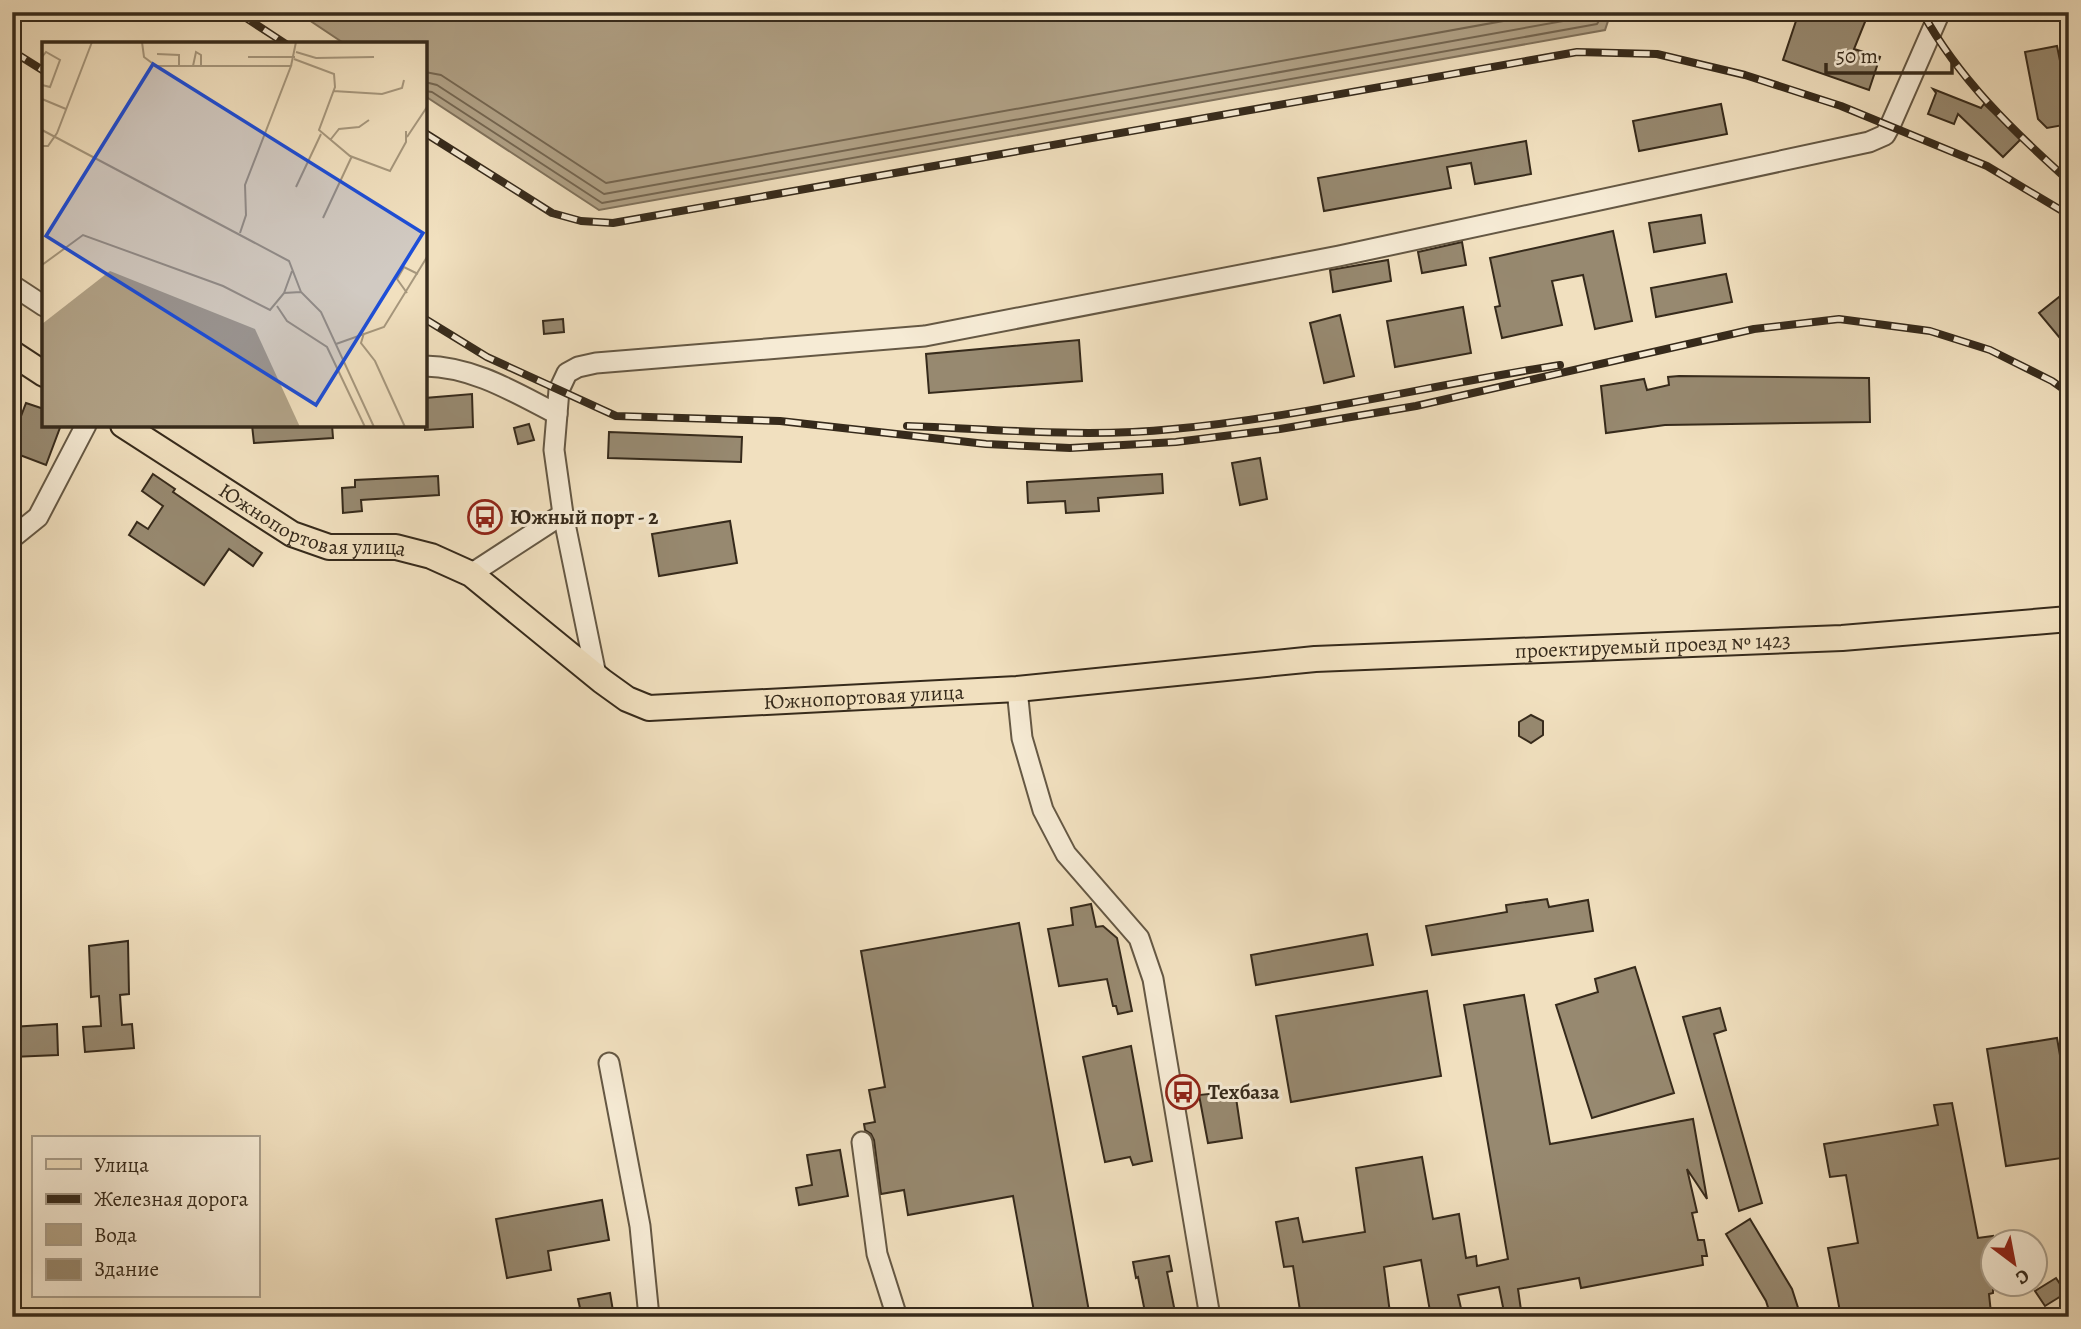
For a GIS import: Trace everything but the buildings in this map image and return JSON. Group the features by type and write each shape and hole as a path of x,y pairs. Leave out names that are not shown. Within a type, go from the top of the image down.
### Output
{"main road":[{"path":"12,353 42,373"},
{"name":"Южнопортовая улица","path":"127,427 292,534 329,547 396,547 431,556 471,574 627,699 649,708 1017,690"},
{"name":"проектируемый проезд № 1423","path":"1017,690 1315,659 1842,638 2069,619"}],"street":[{"path":"596,675 562,514 554,450 559,390 567,373 578,367 596,363 925,336 1353,253 1878,140 1890,126 1940,12"},
{"path":"12,285 42,305"},
{"path":"427,366 472,372 557,414"},
{"path":"12,538 38,517 85,427"},
{"path":"471,574 562,514"},
{"path":"1017,690 1022,738 1043,810 1066,854 1139,938 1153,979 1210,1317"},
{"path":"609,1063 640,1226 649,1317"},
{"path":"862,1142 877,1254 897,1317"}],"water":[{"path":"297,12 1611,12 1605,30 599,210 427,97 427,42 342,42"}],"railway":[{"path":"237,12 283,42"},
{"path":"1922,12 1953,60 1988,103 2069,181"},
{"path":"12,51 42,70"},
{"path":"427,134 552,213 581,221 613,223 1577,52 1657,54 1745,75 1841,106 1987,166 2069,215"},
{"path":"427,320 487,357 616,416 780,421 986,444 1070,448 1176,442 1280,429 1416,406 1754,329 1839,319 1930,331 1990,350 2052,381 2069,393"},
{"path":"907,426 1073,433 1173,429 1319,409 1560,365"}],"place":[{"name":"Южный порт - 2","path":"485,517"},
{"name":"Техбаза","path":"1183,1092"}]}
